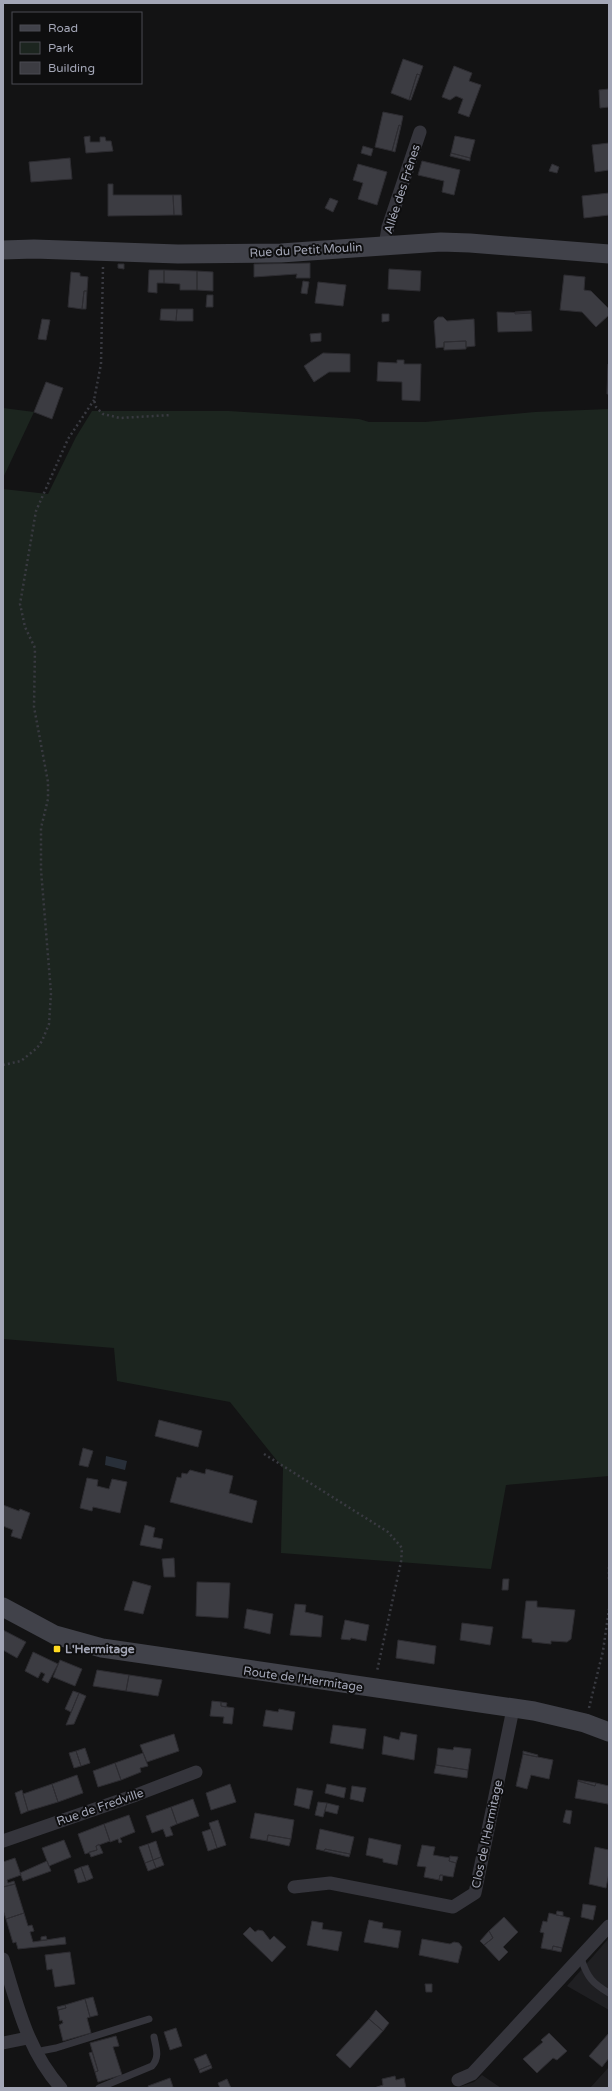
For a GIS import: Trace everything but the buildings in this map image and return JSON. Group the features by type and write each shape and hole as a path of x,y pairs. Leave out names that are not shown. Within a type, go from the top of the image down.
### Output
{"street":[{"name":"Allée des Frênes","path":"385,246 388,227 420,132"},
{"name":"Rue du Petit Moulin","path":"3,250 281,253 470,242 609,254"},
{"name":"Route de l'Hermitage","path":"3,1606 56,1635 102,1648 513,1708 585,1723 609,1732"},
{"name":"Clos de l'Hermitage","path":"294,1887 330,1883 453,1907 475,1893 513,1708"},
{"name":"Rue de Fredville","path":"3,1841 136,1795 196,1772"},
{"path":"458,2080 472,2074 609,1926"},
{"path":"3,1959 28,2038 35,2052 61,2088"},
{"path":"3,2043 28,2038"}],"lane":[{"path":"581,1958 587,1974 597,1986 609,1994"},
{"path":"35,2052 56,2048 149,2019"},
{"path":"99,2088 152,2066 156,2062 158,2054 154,2037"}],"path":[{"path":"3,1065 21,1061 37,1048 42,1041 49,1024 51,993 41,870 41,835 48,799 48,782 34,707 35,648 25,627 20,604 36,511 47,482 68,440 94,400 101,364 103,252"},
{"path":"94,400 96,407 103,414 120,418 171,415"},
{"path":"264,1454 388,1532 402,1548 401,1562 373,1688"},
{"path":"609,1567 609,1582"},
{"path":"585,1723 603,1651 609,1609"}],"shaded area":[{"path":"106,1456 127,1461 125,1470 105,1465"},
{"path":"609,1938 609,2010 567,1986"},
{"path":"609,2067 609,2088 590,2088"},
{"path":"482,2075 501,2088 456,2088 474,2082"}],"green space":[{"path":"3,408 34,412 3,478"},
{"path":"609,409 609,1476 506,1485 491,1569 281,1553 283,1468 230,1402 117,1381 114,1348 3,1339 3,489 48,494 76,437 92,411 229,411 359,419 369,422 425,422 535,412"}],"place":[{"name":"L'Hermitage","path":"57,1649"}]}
